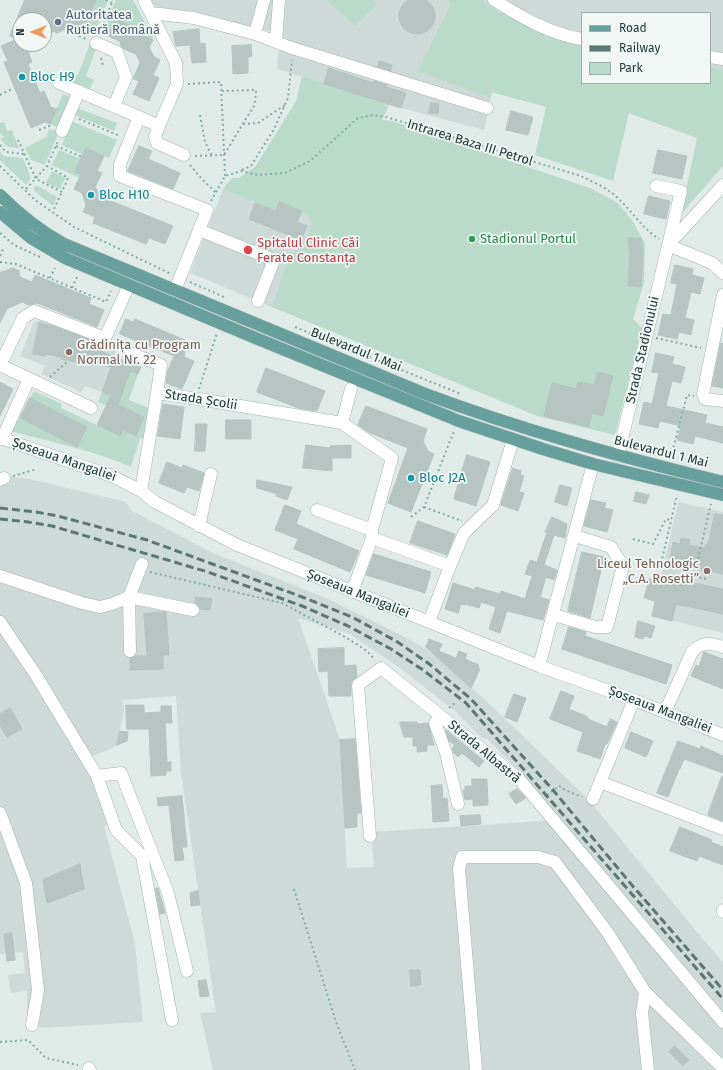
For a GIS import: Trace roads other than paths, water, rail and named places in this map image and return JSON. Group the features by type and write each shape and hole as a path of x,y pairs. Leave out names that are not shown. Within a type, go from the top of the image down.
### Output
{"main road":[{"name":"Bulevardul 1 Mai","path":"0,195 18,213 37,228 64,244 327,354 464,408 544,435 618,456 723,482"},
{"name":"Bulevardul 1 Mai","path":"0,212 31,238 65,258 129,286 418,405 513,440 593,464 723,495"}],"street":[{"path":"144,0 176,63 177,84 155,136 157,143 184,155"},
{"path":"255,34 264,0"},
{"path":"276,42 279,0"},
{"path":"494,0 524,19 570,38 581,39"},
{"path":"151,13 194,18 255,34 292,48 487,108"},
{"path":"96,43 117,52 126,77 114,106"},
{"path":"711,57 723,59"},
{"path":"59,83 159,126"},
{"path":"60,135 79,91"},
{"path":"140,117 120,164 120,176 207,210 175,290"},
{"path":"723,185 668,245 712,263 723,272"},
{"name":"Strada Stadionului","path":"618,456 681,191 656,186"},
{"path":"198,230 274,260 258,301"},
{"path":"91,408 0,365 23,318 34,311 105,338 129,286"},
{"path":"723,296 703,394 705,399 723,401"},
{"path":"125,350 161,365 157,393"},
{"path":"1,439 29,379"},
{"name":"Strada Școlii","path":"141,491 157,393 196,398 342,423 392,458 372,534"},
{"path":"342,423 349,394"},
{"name":"Șoseaua Mangaliei","path":"1,439 112,476 141,491 155,502 237,545 352,592 539,666 723,734"},
{"path":"429,622 464,533 493,505 513,440"},
{"path":"539,666 554,615 593,464"},
{"path":"199,526 211,474"},
{"path":"317,510 450,566"},
{"path":"352,592 372,534"},
{"path":"554,615 595,627 607,627 623,566 611,547 574,536"},
{"path":"130,651 129,597 141,567"},
{"path":"0,576 82,603 100,607 129,597 193,610"},
{"path":"0,622 34,672 97,776 116,830 142,856 172,1020"},
{"path":"665,712 692,652 698,646 708,642 723,647"},
{"name":"Strada Albastră","path":"370,836 358,685 381,668 520,779 723,1022"},
{"path":"593,800 634,700"},
{"path":"440,716 435,723 446,753 458,804"},
{"path":"97,776 121,774 168,893 187,971"},
{"path":"600,782 723,829"},
{"path":"0,813 26,883 38,990 32,1025"},
{"path":"476,1070 459,869 462,857 538,858 555,862 608,933 645,992 723,1068"},
{"path":"645,992 642,1013 648,1070"}],"railway":[{"path":"0,508 58,516 147,540 305,598 352,617 396,641 428,663 471,699 553,790 631,884 723,990"},
{"path":"0,519 52,526 208,572 302,606 348,626 391,649 423,670 466,703 723,999"}],"place":[{"name":"Autoritatea Rutieră Română","path":"58,22"},
{"name":"Bloc H9","path":"22,77"},
{"name":"Bloc H10","path":"91,195"},
{"name":"Stadionul Portul","path":"472,239"},
{"name":"Spitalul Clinic Căi Ferate Constanța","path":"248,250"},
{"name":"Grădinița cu Program Normal Nr. 22","path":"69,352"},
{"name":"Bloc J2A","path":"411,478"},
{"name":"Liceul Tehnologic „C.A. Rosetti”","path":"707,571"}]}
